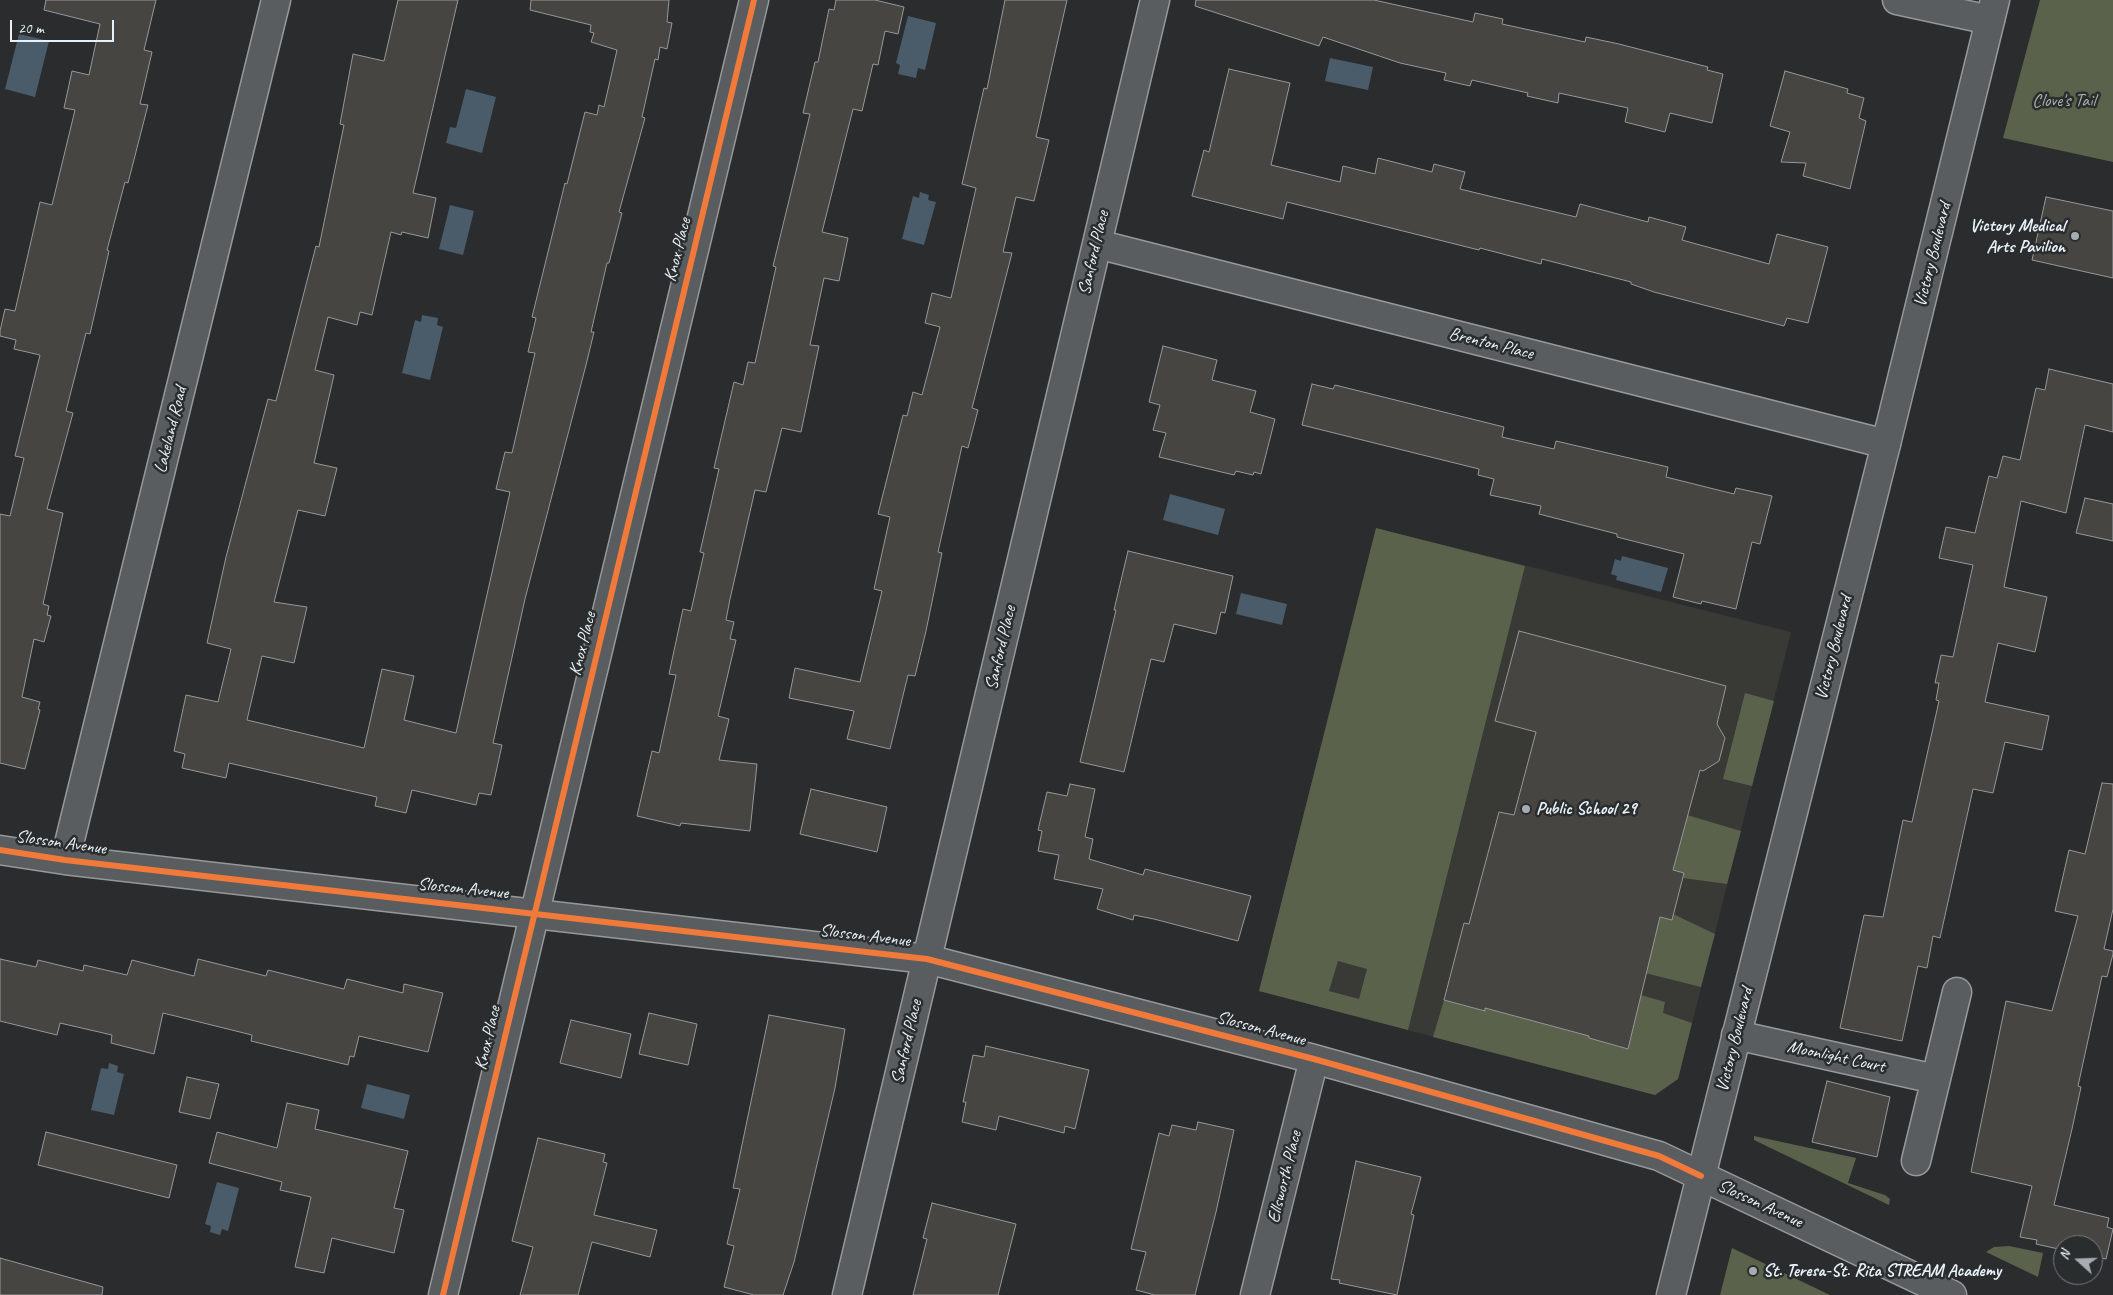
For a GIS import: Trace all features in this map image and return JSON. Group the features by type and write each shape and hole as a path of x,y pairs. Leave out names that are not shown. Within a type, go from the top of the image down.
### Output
{"street":[{"name":"Lakeland Road","path":"65,860 276,0"},
{"name":"Knox Place","path":"443,1295 533,912 754,0"},
{"name":"Sanford Place","path":"847,1295 1155,0"},
{"path":"1897,0 1992,10"},
{"name":"Victory Boulevard","path":"1671,1295 1886,444 1992,10"},
{"name":"Brenton Place","path":"1096,244 1886,444"},
{"name":"Slosson Avenue","path":"0,850 65,860 927,958 1314,1059 1659,1156 1952,1295"},
{"path":"1916,1161 1957,992"},
{"name":"Moonlight Court","path":"1736,1035 1935,1078"},
{"name":"Ellsworth Place","path":"1256,1295 1314,1059"}],"shaded area":[{"name":"Public School 29","path":"1376,528 1791,632 1678,1079 1655,1095 1259,991"}],"green space":[{"name":"Clove's Tail","path":"2040,0 2113,0 2113,162 2003,138"},
{"path":"1376,528 1525,566 1408,1030 1259,991","holes":["1338,961 1367,969 1359,999 1329,991"]},
{"path":"1745,693 1774,701 1752,786 1723,779"},
{"path":"1687,815 1741,831 1727,884 1683,878 1684,873 1673,870"},
{"path":"1673,914 1715,934 1701,987 1645,973 1660,917"},
{"path":"1641,995 1665,1002 1663,1013 1692,1023 1678,1079 1655,1095 1433,1037 1444,1000 1484,1011 1485,1008 1589,1036 1589,1038 1627,1049"},
{"path":"1754,1136 1856,1158 1848,1183 1885,1195 1890,1199 1889,1205 1754,1140"},
{"path":"2009,1246 2043,1253 2038,1277 1986,1252 1994,1247"},
{"name":"St. Teresa-St. Rita STREAM Academy","path":"1732,1248 1830,1295 1720,1295"}],"water":[{"path":"908,16 936,23 925,70 918,68 916,78 898,74 900,65 896,63"},
{"path":"19,34 49,41 35,97 5,89"},
{"path":"1330,58 1373,67 1368,90 1325,81"},
{"path":"466,89 496,97 482,153 446,143 450,127 456,128"},
{"path":"920,192 929,195 928,200 936,202 924,245 902,239 913,196 919,198"},
{"path":"450,205 474,211 463,255 439,249"},
{"path":"422,315 438,318 437,325 443,327 430,380 402,373 415,320 421,322"},
{"path":"1170,494 1225,509 1218,535 1163,520"},
{"path":"1622,556 1668,568 1661,592 1616,580 1617,576 1611,574 1615,559 1621,561"},
{"path":"1241,593 1287,604 1282,625 1236,614"},
{"path":"109,1063 118,1066 117,1072 124,1074 114,1115 91,1110 101,1068 108,1069"},
{"path":"367,1084 410,1095 404,1119 361,1108"},
{"path":"217,1182 239,1188 228,1231 222,1229 220,1235 210,1232 211,1226 205,1224"}],"building":[{"path":"46,0 156,0 144,50 152,52 140,104 148,105 128,183 125,182 107,250 109,251 90,334 86,333 66,411 73,413 47,509 63,513 43,604 49,606 47,615 51,616 44,642 34,639 22,697 40,702 38,709 40,710 25,769 0,763 0,514 10,516 24,458 15,456 40,355 14,349 16,340 0,336 0,331 5,309 15,311 40,202 52,205 75,110 64,108 72,71 89,75 100,24 44,10"},
{"path":"398,0 458,0 413,193 436,198 428,238 402,232 401,235 391,232 372,315 360,312 357,325 328,317 315,370 334,375 314,463 337,468 325,516 298,510 274,602 307,607 294,663 262,656 247,720 364,748 382,669 414,676 404,720 456,733 510,492 496,489 505,452 512,453 535,353 528,352 536,318 532,317 565,183 567,184 585,112 597,115 599,105 604,107 617,50 591,42 594,33 590,32 591,25 530,10 531,0 669,0 667,22 672,23 667,49 660,47 658,60 655,59 642,117 645,118 619,212 622,213 609,263 607,263 591,332 594,332 525,599 493,743 502,745 491,795 479,793 476,805 412,790 406,813 375,806 377,797 229,763 226,778 182,768 185,754 174,751 186,695 218,702 231,649 207,643 226,557 268,399 276,401 316,246 319,247 344,125 340,124 353,54 384,61"},
{"path":"836,0 875,0 904,7 898,34 885,31 878,65 873,64 862,111 853,109 822,232 848,238 839,281 824,278 810,345 819,346 801,432 782,428 766,492 755,490 726,620 734,622 730,639 736,640 718,716 729,719 719,760 757,764 750,831 681,823 680,826 637,816 652,751 659,753 676,675 669,674 683,609 691,611 704,553 700,552 719,469 714,468 734,382 743,385 748,362 755,363 776,267 773,266 810,114 803,113 815,62 818,62 829,9 834,10"},
{"path":"1005,0 1067,0 1036,137 1049,140 1034,201 1016,197 1003,252 1012,253 972,408 978,410 968,448 962,446 938,552 942,553 926,631 915,676 908,675 890,749 847,739 854,711 789,698 795,668 860,682 882,591 874,589 890,517 878,514 903,415 907,416 913,392 922,395 940,327 925,323 932,293 951,298 976,188 962,184 984,88 987,89"},
{"path":"1196,0 1374,0 1473,22 1475,13 1503,19 1502,24 1585,42 1586,37 1619,44 1708,67 1707,70 1723,74 1712,123 1670,113 1665,132 1625,122 1628,108 1559,93 1558,103 1527,96 1528,93 1472,80 1470,86 1444,80 1446,73 1400,63 1323,37 1319,46 1195,6"},
{"path":"1229,69 1290,83 1271,165 1340,182 1343,166 1375,174 1378,158 1432,172 1434,164 1465,172 1460,189 1576,217 1580,204 1648,222 1649,217 1686,227 1682,240 1769,264 1777,234 1828,247 1808,323 1787,318 1784,326 1654,292 1631,284 1631,282 1542,259 1541,264 1287,202 1283,219 1192,196 1204,150 1209,152"},
{"path":"1785,71 1848,89 1847,93 1864,98 1859,118 1866,121 1850,189 1803,176 1806,163 1781,162 1790,132 1770,126"},
{"name":"Victory Medical Arts Pavilion","path":"2046,197 2113,211 2113,278 2032,260"},
{"path":"1163,346 1217,360 1212,380 1256,391 1250,412 1275,419 1261,474 1254,472 1253,475 1236,471 1234,475 1159,457 1166,433 1153,430 1160,405 1149,402"},
{"path":"2049,369 2113,384 2113,432 2085,425 2066,513 2021,501 2004,587 2047,597 2035,652 1998,643 1985,702 2049,716 2042,750 2005,742 1993,793 1973,789 1940,938 1933,936 1927,968 1918,966 1902,1041 1840,1028 1864,915 1883,917 1903,820 1912,822 1939,701 1936,700 1939,683 1935,683 1941,655 1953,657 1973,565 1939,558 1946,527 1975,533 1989,476 1997,478 2003,456 2020,460 2036,388 2045,390"},
{"path":"1312,384 1333,389 1335,385 1504,427 1502,437 1554,449 1556,441 1668,467 1666,477 1734,494 1736,488 1772,496 1760,544 1752,542 1736,609 1702,601 1701,604 1673,597 1684,554 1539,514 1541,506 1490,495 1494,479 1478,475 1479,469 1302,425"},
{"path":"2085,498 2113,504 2113,541 2076,533"},
{"path":"1128,551 1233,576 1225,613 1221,612 1216,634 1174,624 1164,662 1151,659 1124,772 1080,762"},
{"path":"1519,631 1726,686 1717,724 1725,738 1719,761 1703,771 1700,770 1673,870 1684,873 1672,920 1660,917 1628,1049 1589,1038 1589,1036 1485,1008 1485,1011 1444,1000 1464,923 1469,924 1499,812 1514,815 1536,732 1495,721"},
{"path":"2102,783 2113,784 2113,909 2104,949 2113,951 2113,954 2107,977 2102,976 2078,1086 2081,1087 2054,1205 2109,1218 2107,1227 2113,1229 2106,1259 2103,1258 2103,1235 2053,1235 2053,1248 2036,1244 2037,1240 2020,1237 2032,1186 1971,1172 2006,1001 2052,1011 2078,916 2055,911 2069,850 2085,854"},
{"path":"1070,784 1095,789 1085,837 1093,839 1089,859 1143,875 1145,869 1251,896 1238,941 1154,919 1134,915 1133,920 1097,909 1103,889 1054,879 1059,855 1038,851 1042,831 1038,830 1047,792 1067,796"},
{"path":"811,789 887,807 877,852 800,834"},
{"path":"0,959 36,967 38,960 83,971 84,965 127,975 132,960 194,976 198,959 266,976 268,970 344,989 347,979 403,993 404,984 443,993 428,1052 359,1036 354,1057 350,1056 348,1065 251,1041 252,1035 163,1013 154,1054 111,1043 112,1035 60,1023 57,1035 0,1021"},
{"path":"649,1013 697,1024 688,1065 639,1054"},
{"path":"769,1015 845,1029 835,1088 794,1262 783,1295 754,1295 724,1287 734,1246 727,1244 740,1189 733,1188"},
{"path":"571,1020 631,1034 621,1078 560,1063"},
{"path":"986,1046 1089,1070 1075,1129 1065,1126 1064,1133 999,1116 996,1130 962,1122 966,1102 963,1102 973,1055 984,1057"},
{"path":"187,1077 219,1084 210,1119 179,1112"},
{"path":"1827,1081 1890,1097 1877,1157 1812,1142"},
{"path":"287,1103 319,1110 315,1129 408,1151 394,1208 404,1210 394,1253 332,1238 324,1273 295,1267 311,1197 280,1190 282,1182 209,1163 217,1132 277,1148"},
{"path":"1198,1122 1234,1130 1195,1295 1155,1295 1136,1290 1146,1252 1131,1249 1159,1133 1169,1136 1172,1125 1196,1130"},
{"path":"46,1132 177,1165 169,1198 38,1165"},
{"path":"538,1138 605,1154 603,1162 607,1163 594,1215 657,1230 650,1257 592,1242 578,1295 520,1295 533,1247 512,1241"},
{"path":"1356,1161 1421,1177 1411,1214 1414,1215 1397,1295 1339,1283 1340,1280 1331,1279"},
{"path":"932,1203 1016,1224 998,1295 913,1295 927,1239 923,1238"},
{"path":"0,1258 103,1287 102,1295 0,1295"}],"cycle path":[{"path":"443,1295 754,0"},
{"path":"0,850 65,860 927,959 1314,1059 1659,1156 1701,1176"}],"place":[{"name":"Victory Medical Arts Pavilion","path":"2075,236"},
{"name":"Public School 29","path":"1526,809"},
{"name":"St. Teresa-St. Rita STREAM Academy","path":"1753,1271"}]}
